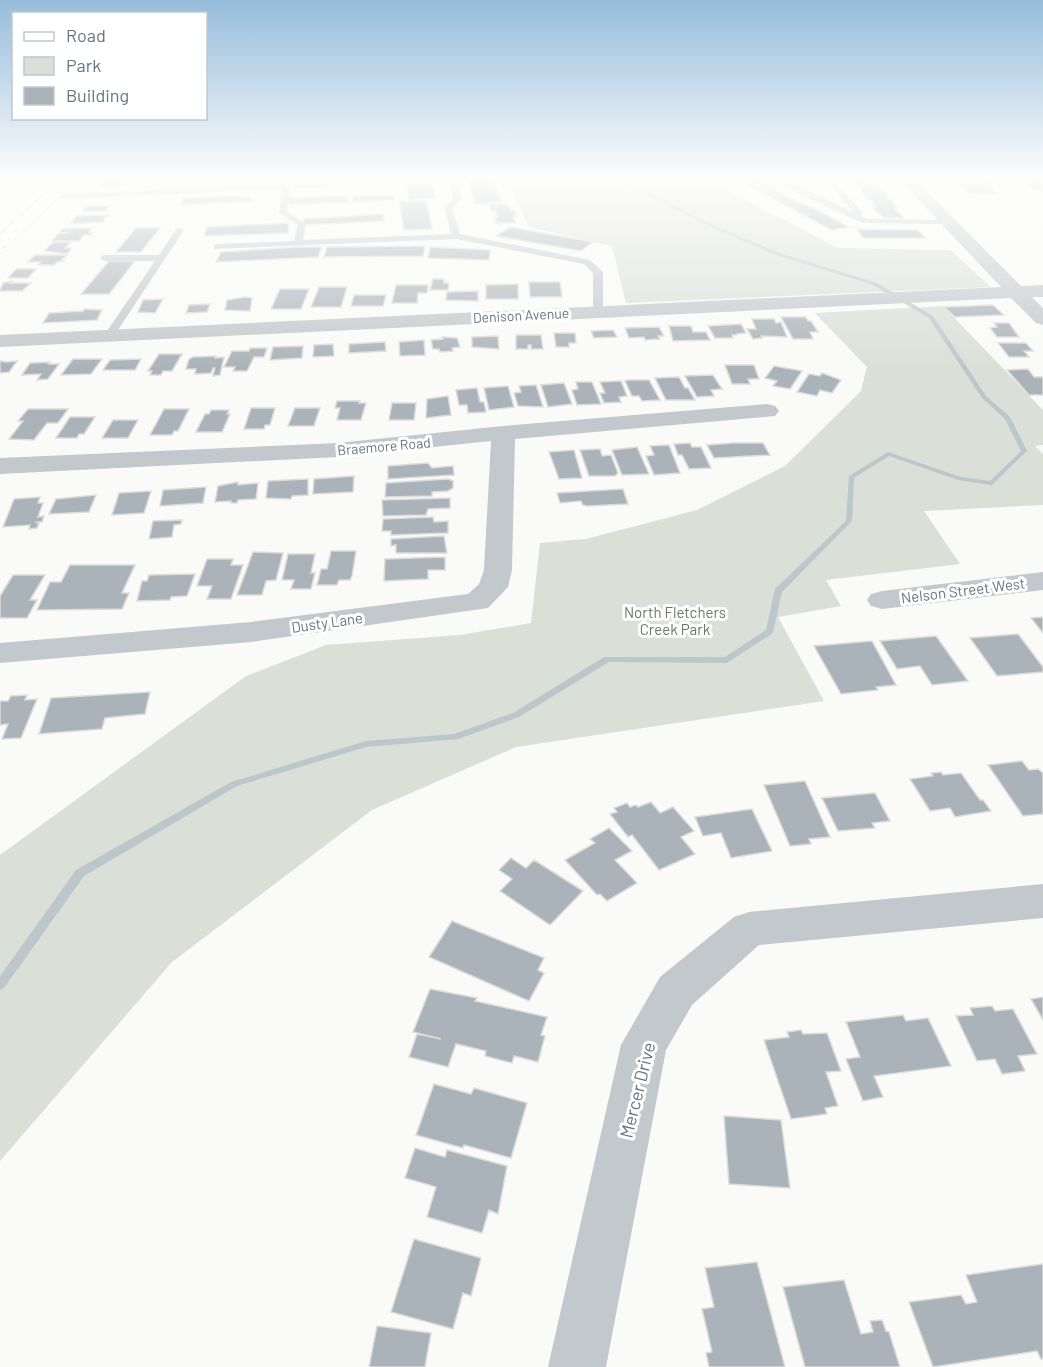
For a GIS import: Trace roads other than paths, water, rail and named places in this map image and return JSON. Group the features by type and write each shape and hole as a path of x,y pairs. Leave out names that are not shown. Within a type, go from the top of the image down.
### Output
{"street":[{"path":"968,243 1043,319"},
{"name":"Denison Avenue","path":"0,341 914,295 1043,291"},
{"name":"Braemore Road","path":"0,466 338,450 503,433 767,411"},
{"name":"Dusty Lane","path":"0,653 251,632 477,602 493,587 498,570 503,433"},
{"name":"Nelson Street West","path":"882,600 1043,581"},
{"name":"Mercer Drive","path":"577,1367 644,1045 676,991 749,929 1043,901"}],"lane":[{"path":"108,337 172,243"},
{"path":"217,247 302,243"},
{"path":"490,243 587,262 598,272 598,311"},
{"path":"104,258 162,258"}],"waterway":[{"path":"0,985 80,873 234,784 366,744 455,737 516,715 607,659 727,660 770,631 778,591 849,521 851,477 888,454 960,479 991,483 1024,451 1008,418 984,397 931,317 875,284 775,253 751,243"}],"park label":[{"name":"North Fletchers Creek Park","path":"675,620"}]}
